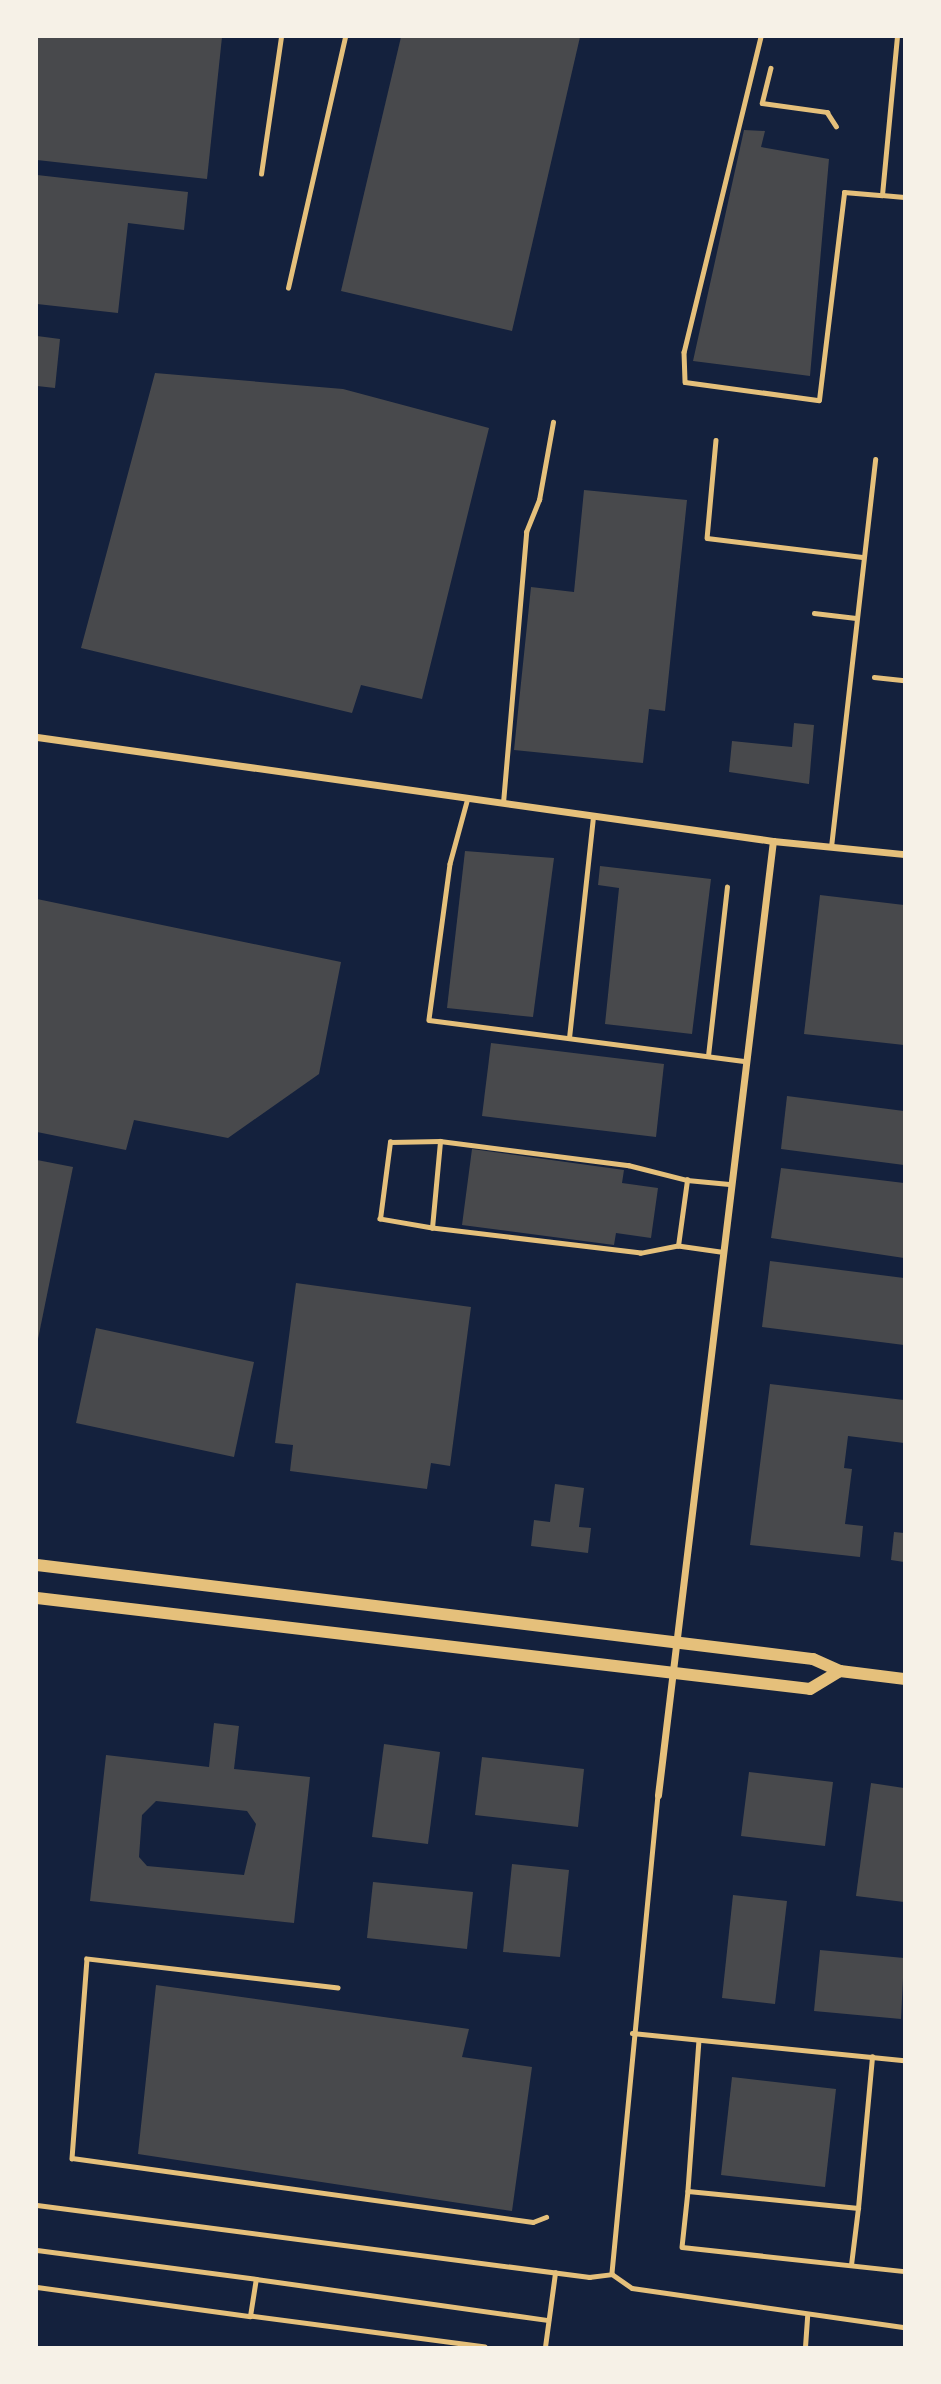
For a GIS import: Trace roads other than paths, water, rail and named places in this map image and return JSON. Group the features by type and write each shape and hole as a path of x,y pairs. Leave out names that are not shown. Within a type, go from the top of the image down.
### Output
{"main road":[{"path":"37,1565 813,1659 840,1671 904,1679"},
{"path":"37,1598 810,1689 840,1671"}],"street":[{"path":"37,737 773,841 904,853"},
{"path":"658,1796 720,1252 773,841"}],"lane":[{"path":"261,174 281,37"},
{"path":"288,288 345,37"},
{"path":"761,37 684,352 685,382 819,400 844,192 904,197"},
{"path":"882,195 897,37"},
{"path":"771,68 762,103 827,112 836,126"},
{"path":"503,804 526,532 540,500 553,422"},
{"path":"716,440 707,538 862,557"},
{"path":"831,847 875,459"},
{"path":"814,613 856,618"},
{"path":"874,677 904,680"},
{"path":"468,798 450,864 429,1020 745,1061"},
{"path":"569,1038 593,816"},
{"path":"708,1056 727,887"},
{"path":"720,1252 678,1246 641,1253 432,1228 380,1219 390,1142 440,1141 628,1165 687,1180 729,1184"},
{"path":"432,1228 440,1141"},
{"path":"678,1246 687,1180"},
{"path":"612,2274 632,2033 658,1796"},
{"path":"338,1989 87,1959 72,2158 533,2222 545,2217"},
{"path":"632,2033 904,2060"},
{"path":"699,2040 682,2246 904,2271"},
{"path":"851,2265 872,2057"},
{"path":"688,2191 858,2208"},
{"path":"37,2205 555,2273 612,2274 632,2288 807,2316 904,2328"},
{"path":"37,2250 548,2320"},
{"path":"545,2347 555,2273"},
{"path":"250,2316 256,2279"},
{"path":"37,2287 485,2347"},
{"path":"805,2347 807,2316"}]}
